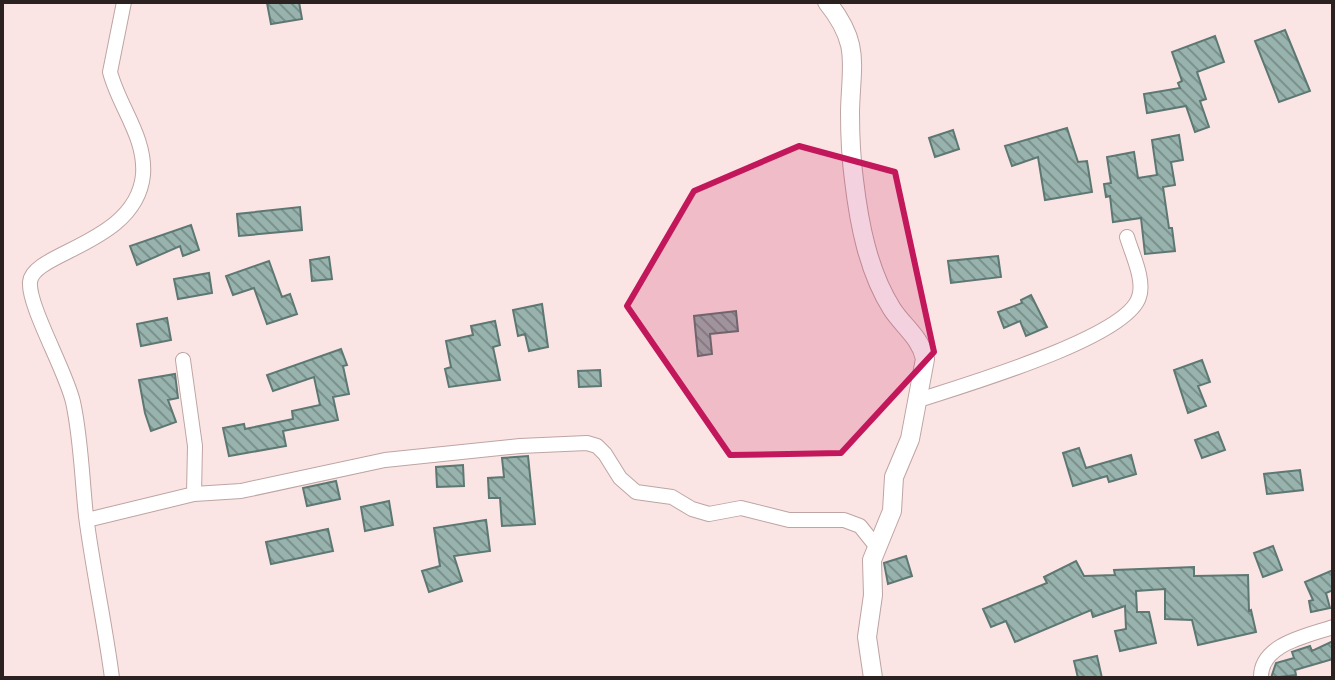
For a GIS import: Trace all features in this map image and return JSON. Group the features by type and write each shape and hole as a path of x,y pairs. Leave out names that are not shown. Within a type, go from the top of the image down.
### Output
{"street":[{"path":"112,678 87,520 73,402 32,299 30,282 33,272 43,263 110,230 133,203 143,175 133,123 110,72 124,2"},
{"path":"827,2 837,13 851,43 854,62 850,112 853,177 862,232 882,290 893,311 923,349 925,369 910,439 894,477 892,511 876,546 871,568 873,595 868,622 873,678"},
{"path":"919,400 1025,365 1122,319 1140,296 1127,237"},
{"path":"183,360 195,446 194,494"},
{"path":"87,520 194,494 241,491 385,460 520,446 587,443 597,446 620,478 636,492 672,497 692,509 709,514 741,508 789,520 853,522 876,546"},
{"path":"1261,678 1263,663 1274,650 1333,627"}],"highlighted area":[{"path":"799,146 895,172 934,352 841,453 730,455 627,306 694,191"}],"building":[{"path":"299,2 302,19 271,24 267,3"},
{"path":"1285,30 1310,91 1279,102 1255,41"},
{"path":"1215,36 1224,62 1197,72 1206,99 1200,101 1209,127 1195,132 1186,106 1147,113 1144,94 1180,88 1178,83 1182,81 1172,52"},
{"path":"1067,128 1078,162 1087,161 1092,192 1045,200 1038,157 1012,166 1005,146"},
{"path":"953,130 959,149 935,157 929,138"},
{"path":"1179,135 1183,160 1171,162 1175,185 1163,187 1175,251 1145,254 1141,218 1113,222 1110,196 1106,197 1104,184 1111,183 1107,157 1134,152 1138,178 1157,175 1152,140"},
{"path":"300,207 302,230 239,236 237,214"},
{"path":"191,225 199,250 183,256 180,246 137,265 130,246"},
{"path":"998,256 1001,277 951,283 948,261"},
{"path":"329,257 332,279 312,281 310,260"},
{"path":"269,261 282,297 290,294 297,314 267,324 254,288 233,295 226,276"},
{"path":"209,273 212,293 178,299 174,279"},
{"path":"1031,295 1047,327 1026,336 1020,321 1004,328 998,312 1022,303 1021,300"},
{"path":"542,304 548,347 529,351 525,334 518,336 513,310"},
{"path":"736,311 738,331 710,334 712,354 698,356 694,316"},
{"path":"167,318 171,340 141,346 137,324"},
{"path":"495,321 500,345 493,347 500,380 449,387 445,369 451,367 446,341 473,335 471,326"},
{"path":"341,349 347,365 343,366 349,394 333,397 338,420 283,431 286,446 229,456 223,428 244,424 245,429 293,419 292,411 320,405 314,377 273,391 267,375"},
{"path":"1202,360 1210,382 1198,386 1206,406 1188,413 1174,370"},
{"path":"600,370 601,386 579,387 578,371"},
{"path":"175,374 178,398 168,400 176,422 151,431 139,380"},
{"path":"1218,432 1225,450 1202,458 1195,440"},
{"path":"1079,448 1086,468 1131,455 1136,474 1109,482 1107,476 1073,486 1063,453"},
{"path":"528,456 535,524 502,526 500,498 489,498 488,478 504,477 502,458"},
{"path":"463,465 464,486 437,487 436,467"},
{"path":"1300,470 1303,490 1267,494 1264,474"},
{"path":"336,481 340,499 307,506 303,488"},
{"path":"389,501 393,525 365,531 361,507"},
{"path":"486,520 490,551 454,556 462,581 429,592 422,571 440,566 434,528"},
{"path":"328,529 333,551 271,564 266,542"},
{"path":"1273,546 1282,570 1263,577 1254,553"},
{"path":"906,556 912,576 888,584 884,563"},
{"path":"1076,561 1084,576 1115,575 1114,570 1194,567 1194,576 1248,575 1249,611 1256,632 1198,645 1192,620 1165,619 1165,589 1136,591 1137,612 1149,612 1156,643 1120,651 1115,631 1126,629 1125,606 1093,617 1091,610 1015,642 1006,621 991,627 983,609 1047,583 1044,577"},
{"path":"1333,570 1333,590 1326,593 1330,608 1311,612 1309,601 1313,600 1305,582"},
{"path":"1333,641 1333,659 1295,670 1296,675 1271,678 1276,663 1294,658 1292,652 1310,646 1312,651"},
{"path":"1097,656 1102,678 1078,678 1074,661"}]}
